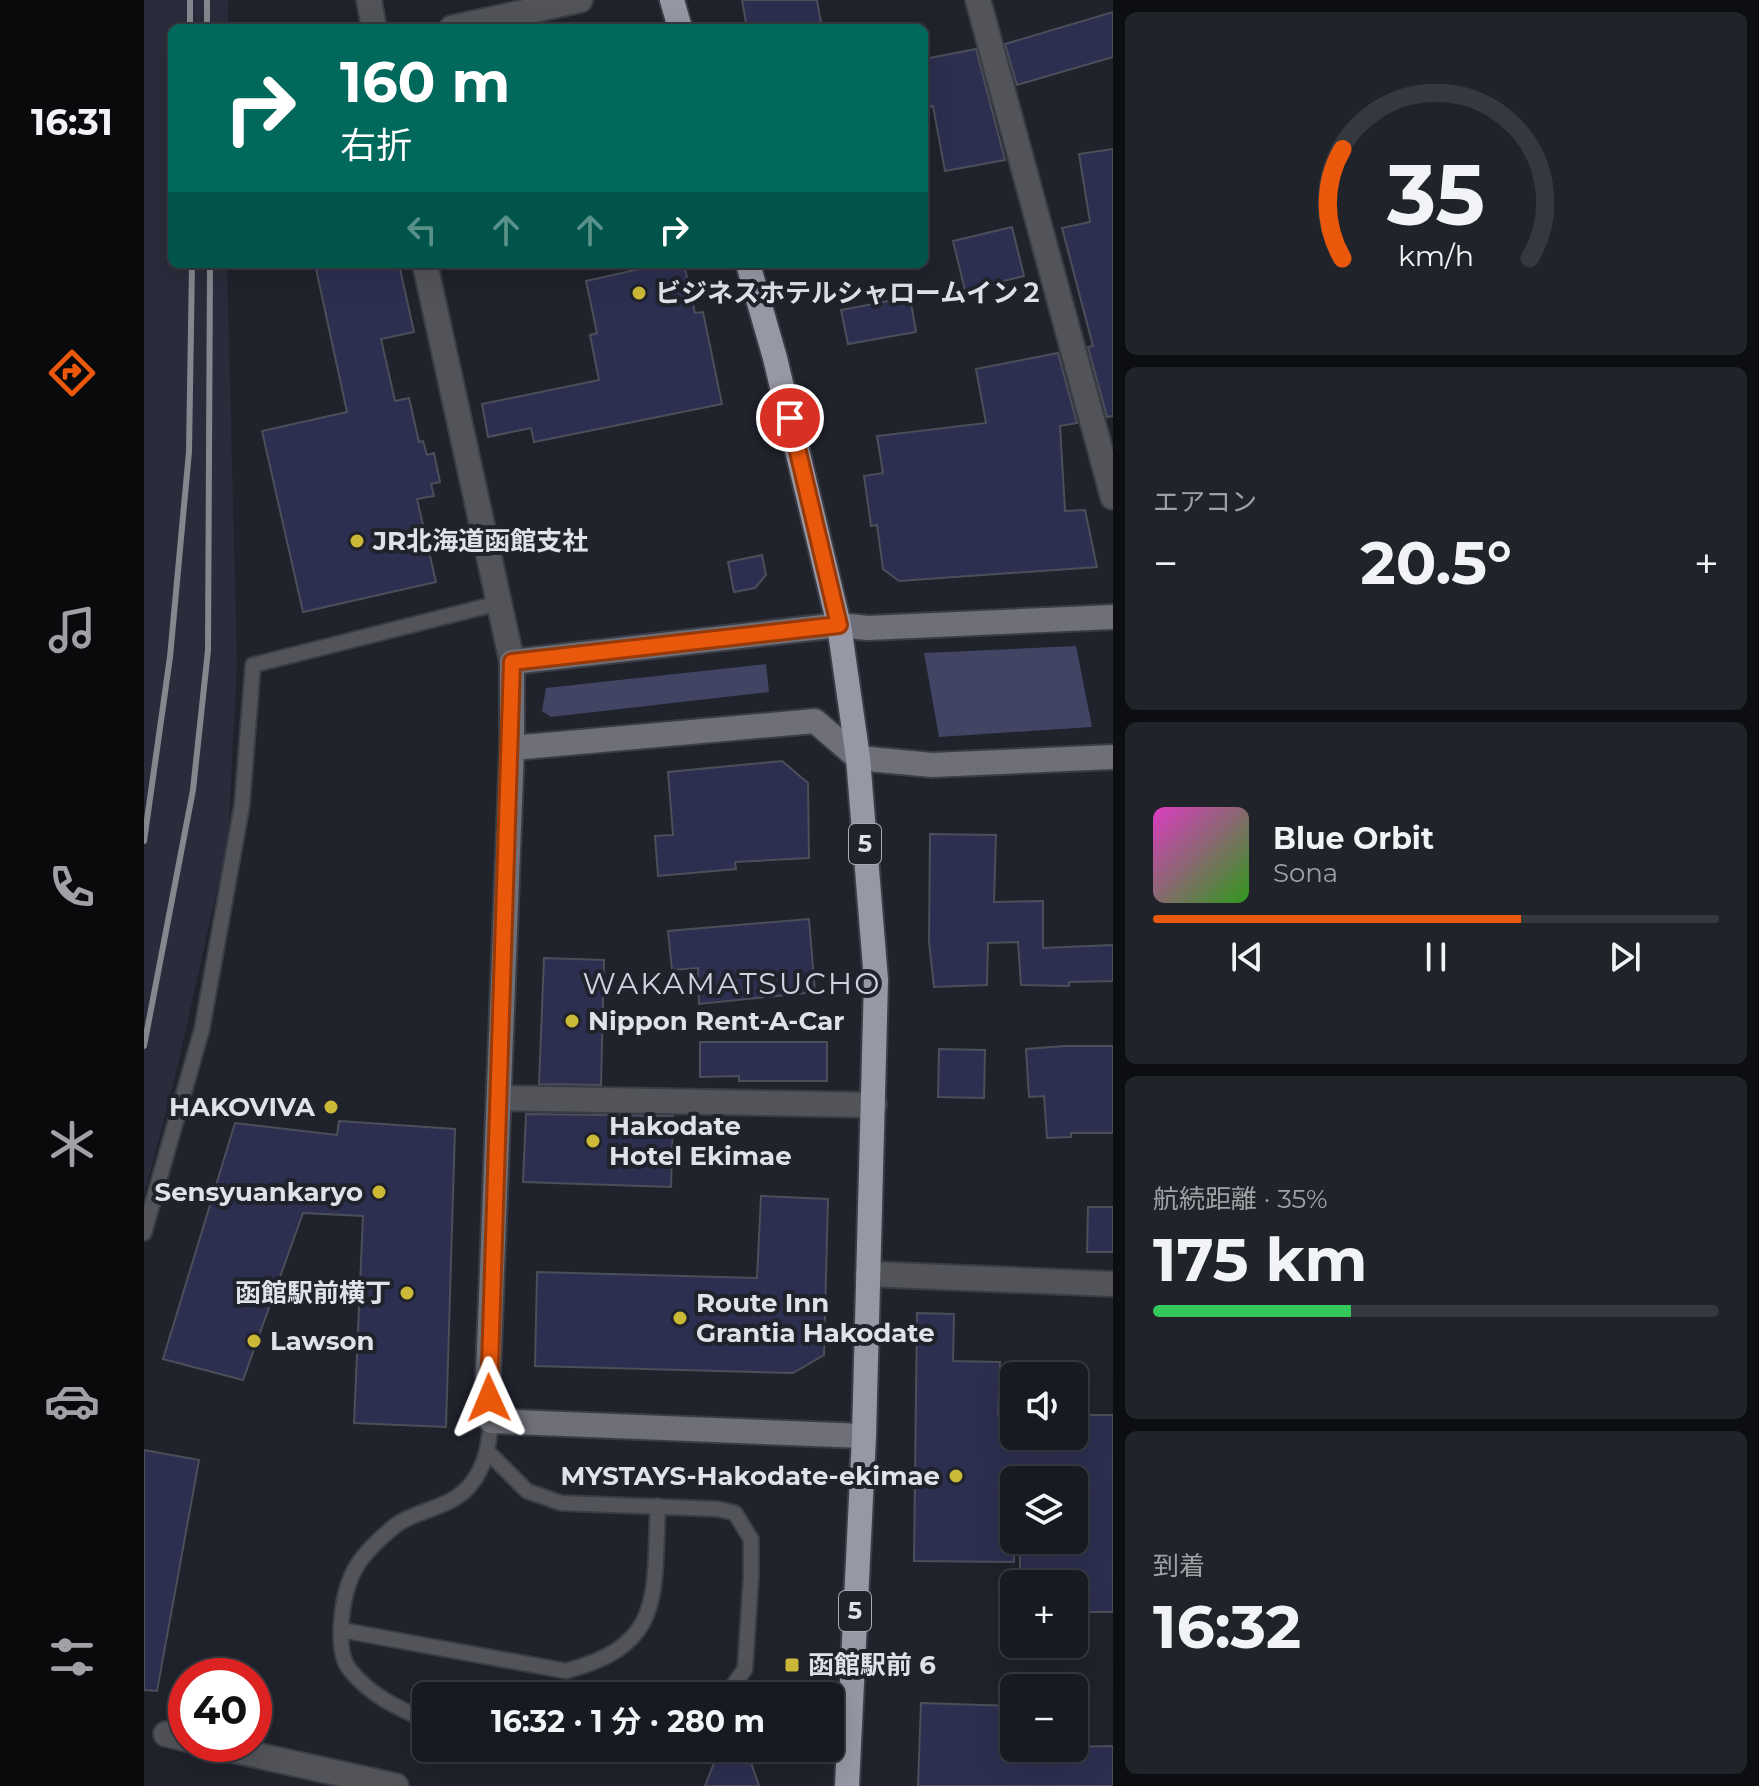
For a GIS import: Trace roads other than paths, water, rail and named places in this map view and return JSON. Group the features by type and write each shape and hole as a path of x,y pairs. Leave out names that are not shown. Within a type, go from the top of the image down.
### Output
{"highway":[{"path":"672,0 679,24"},
{"name":"5","path":"749,268 775,358 839,625 858,758 876,980 864,1436 847,1786"}],"street":[{"path":"369,0 373,24"},
{"path":"470,24 580,0"},
{"path":"978,0 1113,497"},
{"path":"426,268 512,662 512,748 488,1375 491,1421 864,1436"},
{"path":"512,662 839,625 868,628 1113,617"},
{"path":"512,748 815,721 858,758 932,765 1113,757"},
{"path":"500,1098 874,1105"},
{"path":"868,1274 1113,1284"},
{"path":"272,1759 396,1786"}],"lane":[{"path":"144,1233 202,1029 242,805 253,665 499,603"},
{"path":"412,1714 386,1703 350,1671 343,1660 341,1630 352,1575 371,1548 399,1523 443,1505 471,1486 488,1452 491,1421"},
{"path":"488,1452 527,1491 561,1503 718,1509 735,1513 751,1539 745,1669 735,1682"},
{"path":"341,1630 566,1671 593,1664 627,1645 645,1624 653,1597 658,1506"}],"railway":[{"path":"190,0 190,24"},
{"path":"207,0 207,24"},
{"path":"144,841 170,657 189,452 192,268"},
{"path":"144,1046 193,790 208,650 210,268"}],"place":[{"name":"ビジネスホテルシャロームイン２","path":"639,293"},
{"name":"JR北海道函館支社","path":"357,541"},
{"name":"Nippon Rent-A-Car","path":"572,1021"},
{"name":"HAKOVIVA","path":"331,1107"},
{"name":"Hakodate Hotel Ekimae","path":"593,1141"},
{"name":"Sensyuankaryo","path":"379,1192"},
{"name":"函館駅前横丁","path":"407,1293"},
{"name":"Route Inn Grantia Hakodate","path":"680,1318"},
{"name":"Lawson","path":"254,1341"},
{"name":"MYSTAYS-Hakodate-ekimae","path":"956,1476"},
{"name":"函館駅前 6","path":"792,1665"}],"district":[{"name":"WAKAMATSUCHO","path":"732,984"}]}
